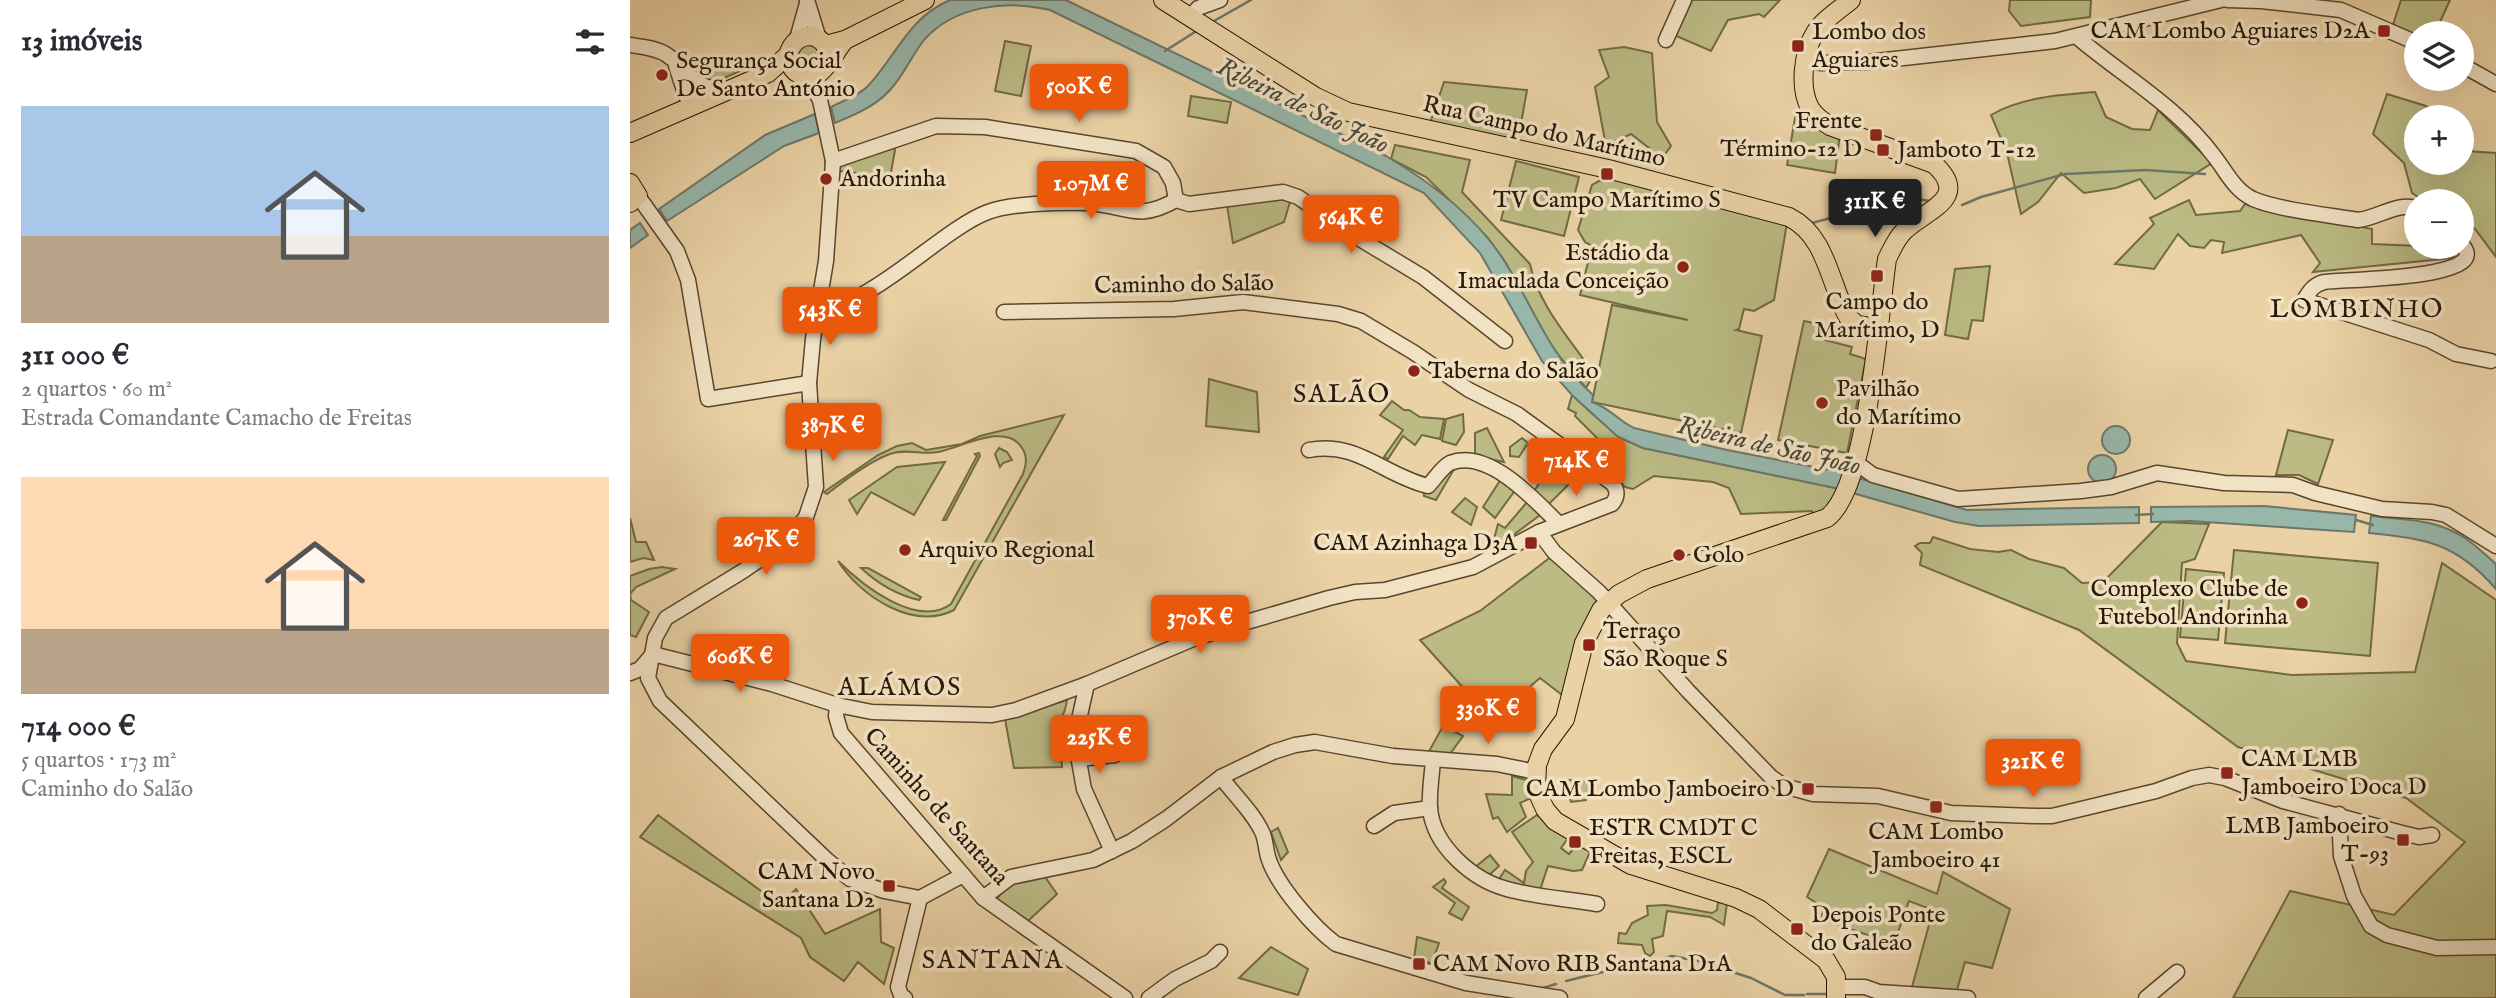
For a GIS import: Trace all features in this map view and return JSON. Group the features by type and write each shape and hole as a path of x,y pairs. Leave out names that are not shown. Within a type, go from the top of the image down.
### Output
{"main road":[{"path":"630,133 768,73 817,60 845,40 925,0"},
{"name":"Rua Campo do Marítimo","path":"1163,0 1309,92 1348,112 1608,169 1789,216 1804,226 1815,239 1847,317 1857,325 1878,328"},
{"path":"1837,993 1834,971 1826,960 1759,909 1736,898 1631,865 1555,821 1547,813 1539,797 1536,772 1543,749 1565,719 1587,635 1595,618 1607,603 1647,579 1827,519 1839,506 1866,421 1887,259 1906,229 1929,214 1945,198 1948,190 1947,178 1934,164 1830,126 1818,118 1807,100 1805,61 1815,32 1851,0"},
{"path":"768,73 804,36 817,60"},
{"path":"793,47 790,66 817,60"}],"street":[{"path":"1191,16 1198,8 1220,0"},
{"path":"1666,40 1684,0"},
{"path":"1805,61 1845,63 2003,48 2077,37 2150,16 2221,0"},
{"path":"2227,0 2342,10 2404,37"},
{"path":"793,47 807,2"},
{"path":"807,2 817,60 820,100 833,161 826,261 809,383 816,487 806,517 788,540 666,618 655,638 648,678 660,701 850,879 884,891 920,898 962,876"},
{"path":"2077,37 2136,81 2188,126 2237,188 2251,198 2358,220 2370,219 2404,207"},
{"path":"630,45 661,52 675,61 688,84 696,88 695,104"},
{"path":"2474,72 2496,84"},
{"path":"688,84 728,90"},
{"path":"673,114 688,84"},
{"path":"833,161 936,127 985,127 1136,151 1164,167 1173,183 1176,200"},
{"path":"818,306 832,308 840,305 889,278 970,218 992,210 1051,203 1090,204 1141,213 1161,208 1176,200 1189,204 1283,192 1298,197 1345,230 1423,276 1505,341"},
{"path":"633,194 677,251 687,275 708,399 809,383"},
{"path":"2468,259 2454,269 2324,282 2313,286 2304,300 2429,340 2456,354 2491,362"},
{"name":"Caminho do Salão","path":"1004,312 1174,309 1243,302 1338,314 1361,321 1469,390 1517,414 1616,488 1616,497 1612,504 1558,523"},
{"path":"2456,354 2466,367"},
{"path":"653,654 772,684 837,705 872,712 992,715 1016,710 1087,684 1193,639 1250,621 1329,598 1355,592 1385,590 1472,567 1558,523 1515,481 1491,468 1465,460 1447,464 1428,486 1411,482 1348,450 1309,450"},
{"path":"1853,468 1958,499 2081,491 2111,487 2157,473 2224,483 2293,485 2382,509 2445,515 2496,546"},
{"path":"1539,532 1554,552 1607,603 1771,777 1784,786 1813,794 1878,796 1951,813 2052,816 2209,775 2225,778 2283,801 2411,835 2432,835"},
{"path":"630,673 640,669 653,654"},
{"path":"1087,684 1075,737 1084,789 1112,851"},
{"name":"Caminho de Santana","path":"837,705 836,716 841,733 983,898 1125,998"},
{"path":"983,898 1011,877 1093,860 1166,820 1221,778 1273,752 1315,742 1393,756 1497,764 1536,772"},
{"path":"1079,760 1115,755"},
{"path":"1433,760 1430,808 1436,830 1445,846 1460,862 1481,877 1508,890 1597,904"},
{"path":"1221,778 1256,822 1274,871 1292,897 1326,937 1336,944 1466,982 1560,998"},
{"path":"1374,826 1394,813 1430,808"},
{"path":"2339,814 2342,856 2354,896 2371,926 2387,936 2437,948 2496,947"},
{"path":"905,998 898,987 920,898"},
{"path":"1149,998 1175,979 1205,965 1220,952"},
{"path":"2146,998 2177,972"},
{"path":"1837,993 1865,987 1879,992 1968,998"}],"green space":[{"path":"1692,0 1780,0 1764,17 1759,14 1728,20 1711,51 1674,35"},
{"path":"2010,0 2091,0 2090,17 2021,26 2009,11"},
{"path":"2401,0 2450,0 2440,21 2404,21 2404,30 2393,25"},
{"path":"1005,41 1031,46 1021,96 995,91"},
{"path":"815,43 823,57 821,62 808,70 798,65 795,55 800,45"},
{"path":"1624,47 1652,53 1657,122 1671,146 1662,158 1631,134 1606,146 1595,87 1609,77 1599,50"},
{"path":"679,55 705,58 707,63 734,66 734,60 764,64 715,82 700,77"},
{"path":"1444,82 1527,90 1518,140 1430,123"},
{"path":"2095,92 2106,117 2132,129 2150,130 2158,110 2212,163 2155,199 2140,179 2116,188 2084,193 2061,173 2038,202 2021,214 2007,153 1991,115 2028,101"},
{"path":"2387,94 2423,105 2404,105 2404,163 2373,134"},
{"path":"1191,96 1231,102 1227,123 1188,116"},
{"path":"1796,112 1840,134 1835,173 1787,165"},
{"path":"1395,145 1470,160 1462,192 1530,264 1540,294 1548,308 1594,374 1586,388 1548,343 1506,263 1487,237 1426,177 1391,159"},
{"path":"893,146 895,150 889,183 856,177 856,173 838,171 842,164"},
{"path":"2474,152 2496,153 2496,257 2474,229 2474,189 2411,189 2407,175 2474,175"},
{"path":"1516,161 1579,177 1564,236 1501,220"},
{"path":"1611,178 1787,223 1774,300 1754,311 1744,309 1739,329 1736,330 1762,336 1741,433 1592,402 1612,305 1688,320 1580,295 1592,246 1585,242 1578,230 1592,185 1599,181 1610,181"},
{"path":"1272,196 1290,202 1284,222 1233,243 1227,205"},
{"path":"2189,200 2196,215 2240,211 2245,204 2372,229 2372,244 2404,245 2404,259 2443,259 2313,272 2320,263 2301,235 2222,253 2224,242 2211,240 2204,248 2190,246 2178,234 2154,269 2115,264 2154,224 2150,218"},
{"path":"1990,266 1983,321 1972,320 1968,339 1945,335 1955,269"},
{"name":"Pavilhão do Marítimo","path":"1804,321 1828,326 1825,340 1852,347 1850,354 1866,359 1847,453 1778,440"},
{"path":"1209,379 1257,392 1259,432 1206,426"},
{"path":"1572,395 1614,432 1643,448 1840,489 1835,503 1814,518 1812,511 1741,514 1729,488 1713,482 1654,476 1633,489 1625,487 1595,455 1606,447 1575,416 1576,413 1568,409"},
{"path":"1392,401 1420,417 1444,419 1440,439 1422,435 1415,445 1403,436 1388,459 1384,457 1403,430 1380,415"},
{"path":"1463,414 1464,432 1456,445 1442,441 1446,419"},
{"path":"1064,415 954,610 922,616 905,613 874,597 848,574 838,561 875,592 907,608 937,610 951,604 1023,474 1025,455 1015,440 994,436 938,452 896,452 866,466 827,494 824,492 878,455 897,446 912,443 926,450 962,444 980,436"},
{"path":"1487,428 1504,462 1475,456 1475,433"},
{"path":"2288,430 2333,440 2318,484 2299,475 2276,475"},
{"path":"1522,438 1528,443 1519,457 1510,456 1510,447"},
{"path":"999,448 1007,452 1012,460 1000,467 995,454"},
{"path":"979,453 980,456 946,520 943,520 977,456 975,454"},
{"path":"945,462 914,515 871,492 857,514 849,500 897,467"},
{"path":"1457,464 1436,500 1424,496 1423,487"},
{"path":"1546,473 1570,483 1549,504 1534,491"},
{"path":"1501,479 1516,489 1495,518 1483,507"},
{"path":"1465,498 1477,507 1471,525 1452,512"},
{"path":"1528,501 1540,515 1499,546 1494,539 1498,524 1505,528"},
{"path":"630,518 636,542 646,542 654,560 643,558 630,562"},
{"path":"2162,522 2209,524 2195,559 2182,563 2177,643 2186,661 2292,675 2415,672 2442,563 2496,600 2496,998 2233,998 2290,891 2394,915 2465,842 2406,798 2238,747 2079,630 1920,565 1922,553 1915,546 1930,543 1933,537 1970,549 1998,552 2011,550 2029,559 2064,568 2082,583 2103,582"},
{"name":"Complexo Clube de Futebol Andorinha","path":"2234,550 2378,563 2370,656 2225,643"},
{"path":"1552,556 1598,600 1580,633 1566,698 1540,678 1513,701 1486,713 1420,640 1480,611"},
{"path":"861,568 868,568 921,597 919,600 895,592"},
{"path":"649,569 675,569 636,587 630,594 630,576"},
{"path":"2186,569 2224,573 2218,640 2180,637"},
{"path":"630,594 631,600 649,612 636,637 630,635"},
{"path":"1067,700 1058,733 1062,767 1014,768 1005,719"},
{"path":"1442,728 1448,728 1463,736 1450,754 1428,753"},
{"path":"1512,776 1533,782 1531,798 1520,803 1526,817 1507,832 1498,817 1493,819 1486,794 1512,795"},
{"path":"1559,779 1589,782 1586,800 1571,802 1569,795 1564,793 1567,783 1558,783"},
{"path":"658,815 780,905 796,889 825,934 880,909 881,942 894,948 884,984 858,962 844,981 810,957 801,938 640,837"},
{"path":"1537,815 1569,837 1561,848 1569,854 1578,843 1590,852 1582,870 1548,866 1540,890 1497,882 1505,870 1524,883 1526,871 1533,862 1512,832"},
{"path":"1278,828 1288,852 1281,860 1271,832"},
{"path":"1829,849 1937,894 1943,872 2010,909 1992,968 1965,962 1957,990 1912,987 1933,910 1909,901 1894,944 1821,919 1824,908 1807,897"},
{"path":"1490,855 1499,866 1486,878 1473,869"},
{"path":"1043,874 1057,894 1027,922 997,899 1011,884"},
{"path":"1444,879 1446,882 1442,888 1469,907 1462,920 1449,913 1455,903 1433,887"},
{"path":"1718,902 1727,903 1724,925 1710,917 1667,911 1663,936 1652,939 1654,952 1650,956 1645,953 1642,945 1618,943 1619,933 1626,934 1632,923 1648,915 1647,906 1666,905 1712,913 1717,910"},
{"path":"1417,937 1439,943 1432,963 1414,959"},
{"path":"1271,947 1308,969 1298,995 1239,978"}],"shaded area":[{"path":"950,0 1066,0 1386,156 1452,202 1481,230 1505,262 1554,348 1593,395 1592,402 1634,428 1727,450 1845,473 1840,489 1643,448 1618,437 1572,395 1542,361 1480,253 1424,193 1050,10 999,6 966,12 951,19 924,40 900,78 884,96 864,110 835,123 831,107 868,86 913,27 936,7"},
{"path":"815,114 819,133 784,146 667,221 659,209 765,135"},
{"path":"640,223 648,235 630,248 630,230"},
{"path":"2116,426 2126,430 2130,440 2126,450 2116,454 2106,450 2102,440 2106,430"},
{"path":"2102,455 2112,459 2116,469 2112,479 2102,483 2092,479 2088,469 2092,459"},
{"path":"1855,477 1967,510 2139,507 2139,523 1979,526 1955,522 1849,492"},
{"path":"2264,506 2356,515 2354,532 2190,521 2151,522 2151,507"},
{"path":"2371,516 2423,522 2458,534 2496,564 2496,589 2467,562 2439,546 2408,538 2369,533"}],"waterway":[{"path":"1214,21 1251,0"},
{"path":"1165,51 1198,30"},
{"path":"1962,205 1981,197 2065,174 2145,170 2205,174"},
{"path":"1812,223 1864,209 1897,196 1930,201"},
{"name":"Ribeira de São João","path":"2136,515 2153,514"},
{"path":"2356,520 2373,525"},
{"path":"1662,959 1672,956 1698,961 1751,978 1785,995 1804,995"},
{"path":"1566,981 1648,961"},
{"path":"1543,988 1556,984"},
{"path":"1807,994 1828,994"}],"place":[{"name":"CAM Lombo Aguiares D2A","path":"2384,31"},
{"name":"Lombo dos Aguiares","path":"1798,46"},
{"name":"Segurança Social De Santo António","path":"662,75"},
{"name":"Frente Término-12 D","path":"1876,135"},
{"name":"Jamboto T-12","path":"1883,150"},
{"name":"TV Campo Marítimo S","path":"1607,174"},
{"name":"Andorinha","path":"826,179"},
{"name":"Estádio da Imaculada Conceição","path":"1683,267"},
{"name":"Campo do Marítimo, D","path":"1877,276"},
{"name":"Taberna do Salão","path":"1414,371"},
{"name":"Pavilhão do Marítimo","path":"1822,403"},
{"name":"CAM Azinhaga D3A","path":"1531,543"},
{"name":"Arquivo Regional","path":"905,550"},
{"name":"Golo","path":"1679,555"},
{"name":"Complexo Clube de Futebol Andorinha","path":"2302,603"},
{"name":"Terraço São Roque S","path":"1589,645"},
{"name":"CAM LMB Jamboeiro Doca D","path":"2227,773"},
{"name":"CAM Lombo Jamboeiro D","path":"1808,789"},
{"name":"CAM Lombo Jamboeiro 41","path":"1936,807"},
{"name":"LMB Jamboeiro T-93","path":"2403,840"},
{"name":"ESTR CMDT C Freitas, ESCL","path":"1575,842"},
{"name":"CAM Novo Santana D2","path":"889,886"},
{"name":"Depois Ponte do Galeão","path":"1797,929"},
{"name":"CAM Novo RIB Santana D1A","path":"1419,964"}],"district":[{"name":"LOMBINHO","path":"2357,309"},
{"name":"SALÃO","path":"1342,394"},
{"name":"ALÁMOS","path":"900,687"},
{"name":"SANTANA","path":"993,960"}]}
